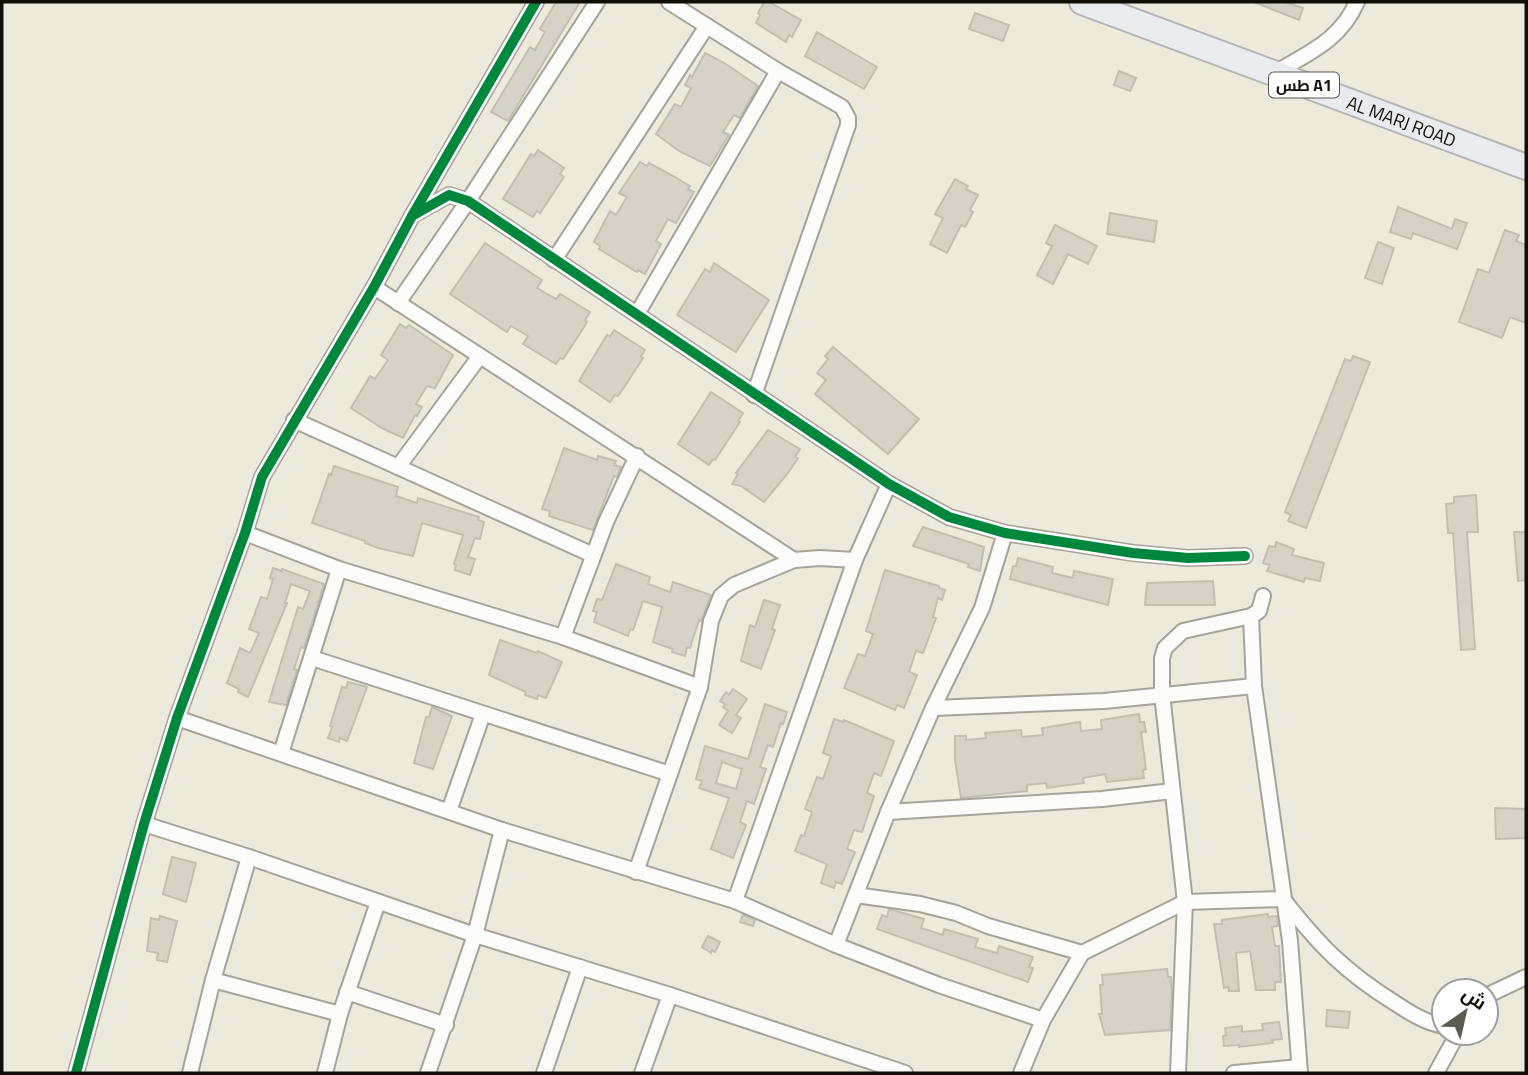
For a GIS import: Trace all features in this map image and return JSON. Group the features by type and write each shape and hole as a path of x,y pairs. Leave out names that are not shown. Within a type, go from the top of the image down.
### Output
{"highway":[{"name":"AL MARJ ROAD","path":"1082,2 1526,167"}],"street":[{"path":"76,1073 144,824 177,718 245,533 262,477 536,2"},
{"path":"398,303 468,201 597,2"},
{"path":"669,2 778,71 842,107 848,118 848,125 754,395"},
{"path":"1273,74 1327,43 1350,18 1357,2"},
{"path":"554,260 707,26"},
{"path":"637,314 778,71"},
{"path":"412,216 449,195 468,201 889,484 949,517 1005,533 1133,553 1188,558 1245,556"},
{"path":"374,287 794,560"},
{"path":"398,467 480,356"},
{"path":"294,420 593,555"},
{"path":"563,637 593,555 637,456"},
{"path":"735,901 855,560 889,484"},
{"path":"245,533 339,569 563,637 700,687"},
{"path":"836,945 888,812 933,708 982,607 1005,533"},
{"path":"636,872 700,687 711,621 721,596 734,585 794,560 855,560"},
{"path":"281,753 339,569"},
{"path":"1178,1073 1185,902 1162,694 1162,657 1165,648 1177,635 1191,628 1251,616 1259,611 1264,596"},
{"path":"1234,1073 1299,1070 1290,942 1254,686 1251,616"},
{"path":"312,658 670,774"},
{"path":"933,708 1104,701 1254,686"},
{"path":"449,811 483,714"},
{"path":"177,718 502,830 735,901 836,945 939,985 1043,1020"},
{"path":"888,812 1172,792"},
{"path":"144,824 475,935 670,995 905,1073"},
{"path":"428,1073 475,935 502,830"},
{"path":"190,1073 213,980 249,857"},
{"path":"856,895 920,904 956,913 988,926 1082,953"},
{"path":"1021,1073 1043,1020 1082,953 1185,902 1283,899"},
{"path":"1283,899 1340,965 1373,990 1416,1016 1430,1021"},
{"path":"324,1073 340,1014 378,902"},
{"path":"544,1073 580,967"},
{"path":"1500,989 1526,977"},
{"path":"213,980 340,1014"},
{"path":"347,992 446,1025"},
{"path":"642,1073 670,995"},
{"path":"1436,1073 1450,1047"}],"building":[{"path":"556,2 580,2 508,121 491,112 530,47 535,50 545,32 540,29"},
{"path":"764,2 769,2 801,20 792,37 789,35 786,42 756,23"},
{"path":"1254,2 1285,2 1303,8 1299,20"},
{"path":"975,13 1009,25 1003,41 969,29"},
{"path":"817,32 877,67 864,89 805,56"},
{"path":"705,53 758,86 740,118 734,115 723,132 729,135 710,166 679,151 656,134 675,104 681,107 691,88 685,85"},
{"path":"1119,71 1136,78 1130,91 1114,85"},
{"path":"538,150 564,168 560,174 564,177 540,213 537,211 533,217 503,199 531,154 534,156"},
{"path":"640,162 647,166 649,163 675,177 690,186 688,189 694,192 676,223 668,219 656,241 661,244 645,274 599,249 600,246 594,242 610,211 616,215 627,197 619,193"},
{"path":"955,179 978,195 965,227 961,225 947,253 930,244 943,218 935,214"},
{"path":"1398,207 1452,229 1455,219 1467,223 1457,249 1413,233 1411,239 1390,232"},
{"path":"1110,213 1157,221 1154,242 1107,234"},
{"path":"1055,225 1097,246 1088,264 1068,254 1053,284 1037,275 1052,246 1046,243"},
{"path":"1505,230 1519,235 1516,241 1526,245 1526,323 1510,317 1502,338 1459,322 1478,269 1489,273"},
{"path":"1378,242 1394,248 1382,284 1365,278"},
{"path":"485,243 542,280 537,288 556,299 560,294 590,312 579,335 563,359 560,358 556,364 523,344 528,336 511,326 507,332 450,294"},
{"path":"714,263 769,300 736,352 677,315 705,269 710,272"},
{"path":"400,324 406,328 409,325 453,355 435,388 427,386 416,404 422,407 403,438 351,408 370,376 375,379 388,360 381,355"},
{"path":"614,330 645,350 627,383 610,402 579,381 607,335 610,337"},
{"path":"833,347 919,419 888,454 815,394 826,380 817,373"},
{"path":"1353,356 1370,362 1306,528 1288,521 1291,515 1285,512 1345,359 1351,361"},
{"path":"711,392 743,413 738,421 740,422 709,465 678,444"},
{"path":"768,430 800,449 795,457 798,458 788,473 764,502 741,486 732,484 738,474 736,473"},
{"path":"564,448 597,460 598,456 616,461 614,465 621,467 617,477 614,476 593,530 549,516 550,511 542,509"},
{"path":"334,466 398,487 396,496 417,503 418,498 479,517 478,520 484,522 480,539 475,538 468,557 475,559 470,575 455,570 454,564 463,535 422,523 413,556 378,548 312,523"},
{"path":"1476,495 1478,532 1467,532 1475,649 1461,650 1453,533 1448,533 1446,504 1454,503 1454,497"},
{"path":"923,527 984,547 980,571 968,567 969,564 913,546"},
{"path":"1514,532 1526,532 1526,580 1518,581"},
{"path":"1276,542 1294,549 1292,555 1324,563 1320,581 1305,578 1304,582 1267,571 1270,565 1263,563 1269,546 1275,547"},
{"path":"1018,558 1053,567 1052,573 1073,578 1074,571 1113,579 1108,605 1010,579"},
{"path":"616,564 650,577 648,584 670,592 673,582 711,595 685,656 653,642 662,607 643,601 633,630 630,629 628,636 594,622 597,612 593,611 597,599 602,600"},
{"path":"273,568 324,584 304,648 301,647 294,669 297,670 286,705 269,702 298,607 303,609 310,591 291,584 287,603 248,697 227,683 240,648 250,653 259,633 249,629 261,597 267,599"},
{"path":"885,570 945,590 942,600 938,598 933,617 936,618 923,653 916,651 909,672 917,675 904,708 897,705 895,710 844,688 858,654 865,656 873,634 866,631"},
{"path":"1213,581 1215,605 1145,605 1147,583"},
{"path":"764,600 780,605 772,629 775,630 761,669 741,661 750,625 755,627"},
{"path":"500,640 537,653 538,651 562,662 546,698 538,695 537,699 525,695 526,692 489,675"},
{"path":"348,682 367,687 347,741 340,738 339,742 328,738 342,687 346,688"},
{"path":"733,689 747,699 736,715 741,718 732,733 719,725 728,711 720,701 726,692 729,695"},
{"path":"765,704 787,712 773,747 768,745 760,767 766,769 754,804 747,801 740,822 746,825 733,858 711,849 729,798 699,788 702,781 696,779 705,746 748,759","holes":["722,762 742,769 736,789 716,783"]},
{"path":"432,707 452,716 433,769 414,763 426,717 429,717"},
{"path":"1139,714 1146,732 1141,732 1146,769 1143,770 1144,778 1107,782 1105,774 1083,778 1084,783 1047,788 1046,783 1027,785 1027,791 961,798 955,760 955,736 966,736 966,740 986,738 985,733 1021,730 1022,737 1043,735 1042,728 1080,722 1081,731 1102,729 1101,720"},
{"path":"834,719 844,720 894,741 881,776 874,773 867,793 874,796 862,832 854,830 847,849 855,852 842,884 836,882 834,888 821,883 827,864 795,851 801,835 804,836 812,812 805,809 817,777 823,779 831,756 823,753"},
{"path":"1495,808 1526,809 1526,838 1496,839"},
{"path":"172,857 196,863 186,902 163,894"},
{"path":"889,909 924,919 921,928 943,935 944,929 978,939 975,947 997,953 999,946 1033,957 1029,967 1033,968 1028,982 877,929 882,915 887,917"},
{"path":"1268,914 1268,917 1277,916 1278,926 1272,927 1275,946 1279,946 1281,982 1275,982 1275,990 1256,990 1250,951 1236,953 1239,991 1229,991 1228,987 1224,988 1214,924 1222,924 1222,920"},
{"path":"743,915 755,920 753,926 740,922"},
{"path":"160,916 177,921 167,962 157,960 158,953 147,951 151,918 159,920"},
{"path":"708,936 720,942 715,952 712,950 711,953 702,947"},
{"path":"1167,969 1168,977 1171,977 1172,992 1170,1030 1105,1035 1099,1014 1102,1014 1102,975"},
{"path":"1327,1010 1350,1012 1348,1028 1326,1026"},
{"path":"1279,1022 1282,1039 1272,1040 1273,1043 1224,1046 1225,1028 1242,1026 1242,1032 1263,1030 1262,1024"}],"cycle path":[{"path":"76,1073 144,824 177,718 245,533 262,477 536,2"},
{"path":"412,216 449,195 468,201 889,484 949,517 1005,533 1133,553 1188,558 1245,556"}]}
